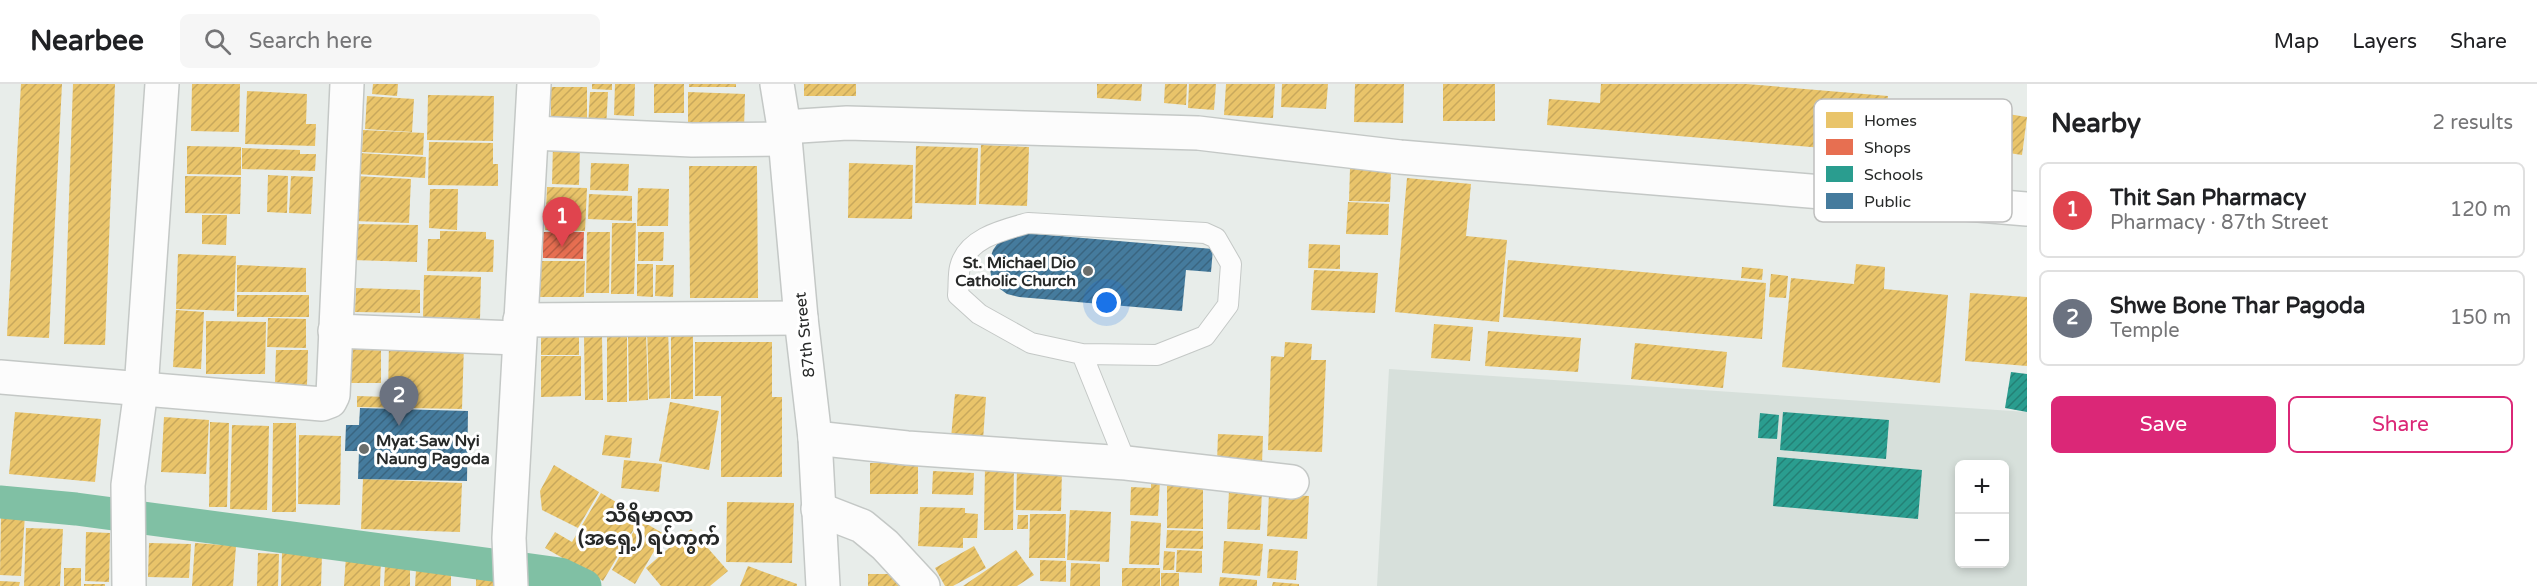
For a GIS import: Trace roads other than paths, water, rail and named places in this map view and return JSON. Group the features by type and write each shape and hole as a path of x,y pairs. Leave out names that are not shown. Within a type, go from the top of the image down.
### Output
{"street":[{"path":"129,586 128,485 141,390 162,84"},
{"path":"0,377 322,404 330,401 333,395 347,84"},
{"path":"511,586 509,538 534,84"},
{"name":"87th Street","path":"777,84 815,438 822,586"},
{"path":"532,133 692,140 784,133 847,123 1198,133 1401,157 1814,191"},
{"path":"2012,208 2027,209"},
{"path":"335,331 520,329 801,318"},
{"path":"815,438 907,448 1126,463 1292,482"},
{"path":"818,509 862,526 885,545 923,586"}],"lane":[{"path":"1028,223 1205,233 1216,238 1231,264 1228,305 1205,336 1158,355 1082,354 1031,343 979,314 958,295 960,266 973,245 1002,231 1028,223"},
{"path":"1082,354 1126,463"}],"waterway":[{"path":"0,502 76,509 560,574 585,586"}],"place":[{"name":"Thit San Pharmacy","path":"562,247"},
{"name":"St. Michael Dio Catholic Church","path":"1088,271"},
{"name":"Shwe Bone Thar Pagoda","path":"399,426"},
{"name":"Myat Saw Nyi Naung Pagoda","path":"364,449"}],"district":[{"name":"သီရိမာလာ (အရှေ့) ရပ်ကွက်","path":"649,526"}]}
